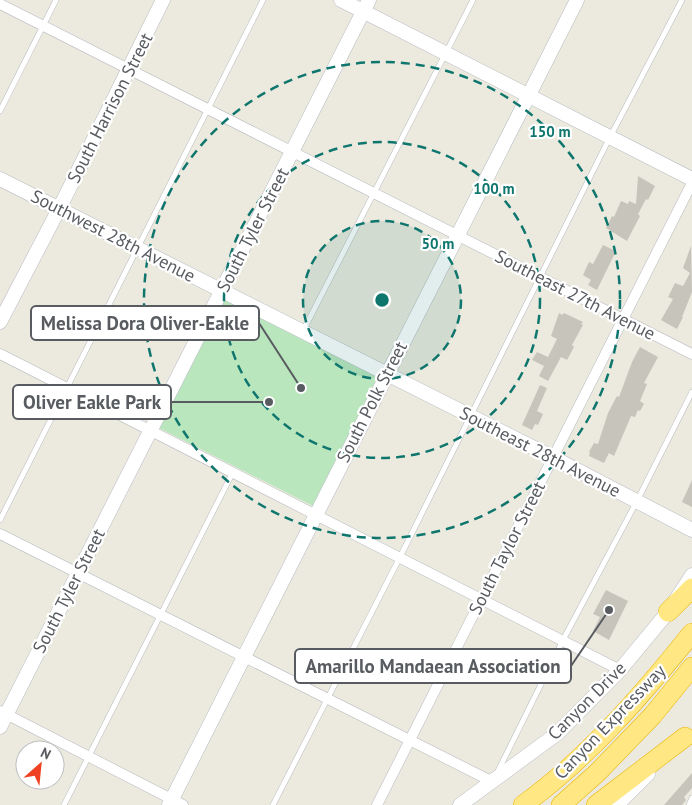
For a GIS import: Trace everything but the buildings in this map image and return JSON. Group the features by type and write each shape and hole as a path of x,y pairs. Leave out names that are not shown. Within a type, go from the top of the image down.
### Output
{"highway":[{"path":"668,612 692,588"},
{"name":"Canyon Expressway","path":"523,805 542,791 584,753 632,704 692,633"},
{"name":"Canyon Expressway","path":"561,805 597,773 653,715 692,667"},
{"path":"596,805 688,732"}],"main road":[{"name":"South Harrison Street","path":"0,322 59,209 163,0"},
{"path":"341,0 366,6 447,53 692,179"},
{"name":"South Polk Street","path":"175,803 244,656 315,514 577,0"},
{"name":"South Tyler Street","path":"0,727 3,713 78,573 366,6"},
{"name":"Southwest 28th Avenue","path":"0,179 387,374"},
{"name":"Southeast 28th Avenue","path":"387,374 692,530"},
{"name":"Canyon Drive","path":"460,805 558,733 620,670 668,612 692,575"},
{"path":"617,805 688,732"}],"street":[{"name":"Southeast 27th Avenue","path":"0,4 692,354"},
{"name":"South Taylor Street","path":"377,805 692,183"},
{"path":"0,354 620,670"},
{"path":"0,534 492,782"},
{"path":"3,713 175,803"}],"lane":[{"path":"0,111 56,0"},
{"path":"0,520 263,0"},
{"path":"303,332 473,0"},
{"path":"273,805 400,557 610,137 682,0"},
{"path":"492,782 562,640 637,501 692,392"},
{"path":"64,805 233,472"},
{"path":"689,805 692,798"}],"green space":[{"path":"225,298 378,376 313,506 159,428"}],"place":[{"name":"Melissa Dora Oliver-Eakle","path":"301,388"},
{"name":"Oliver Eakle Park","path":"269,402"},
{"name":"Amarillo Mandaean Association","path":"609,610"}]}
